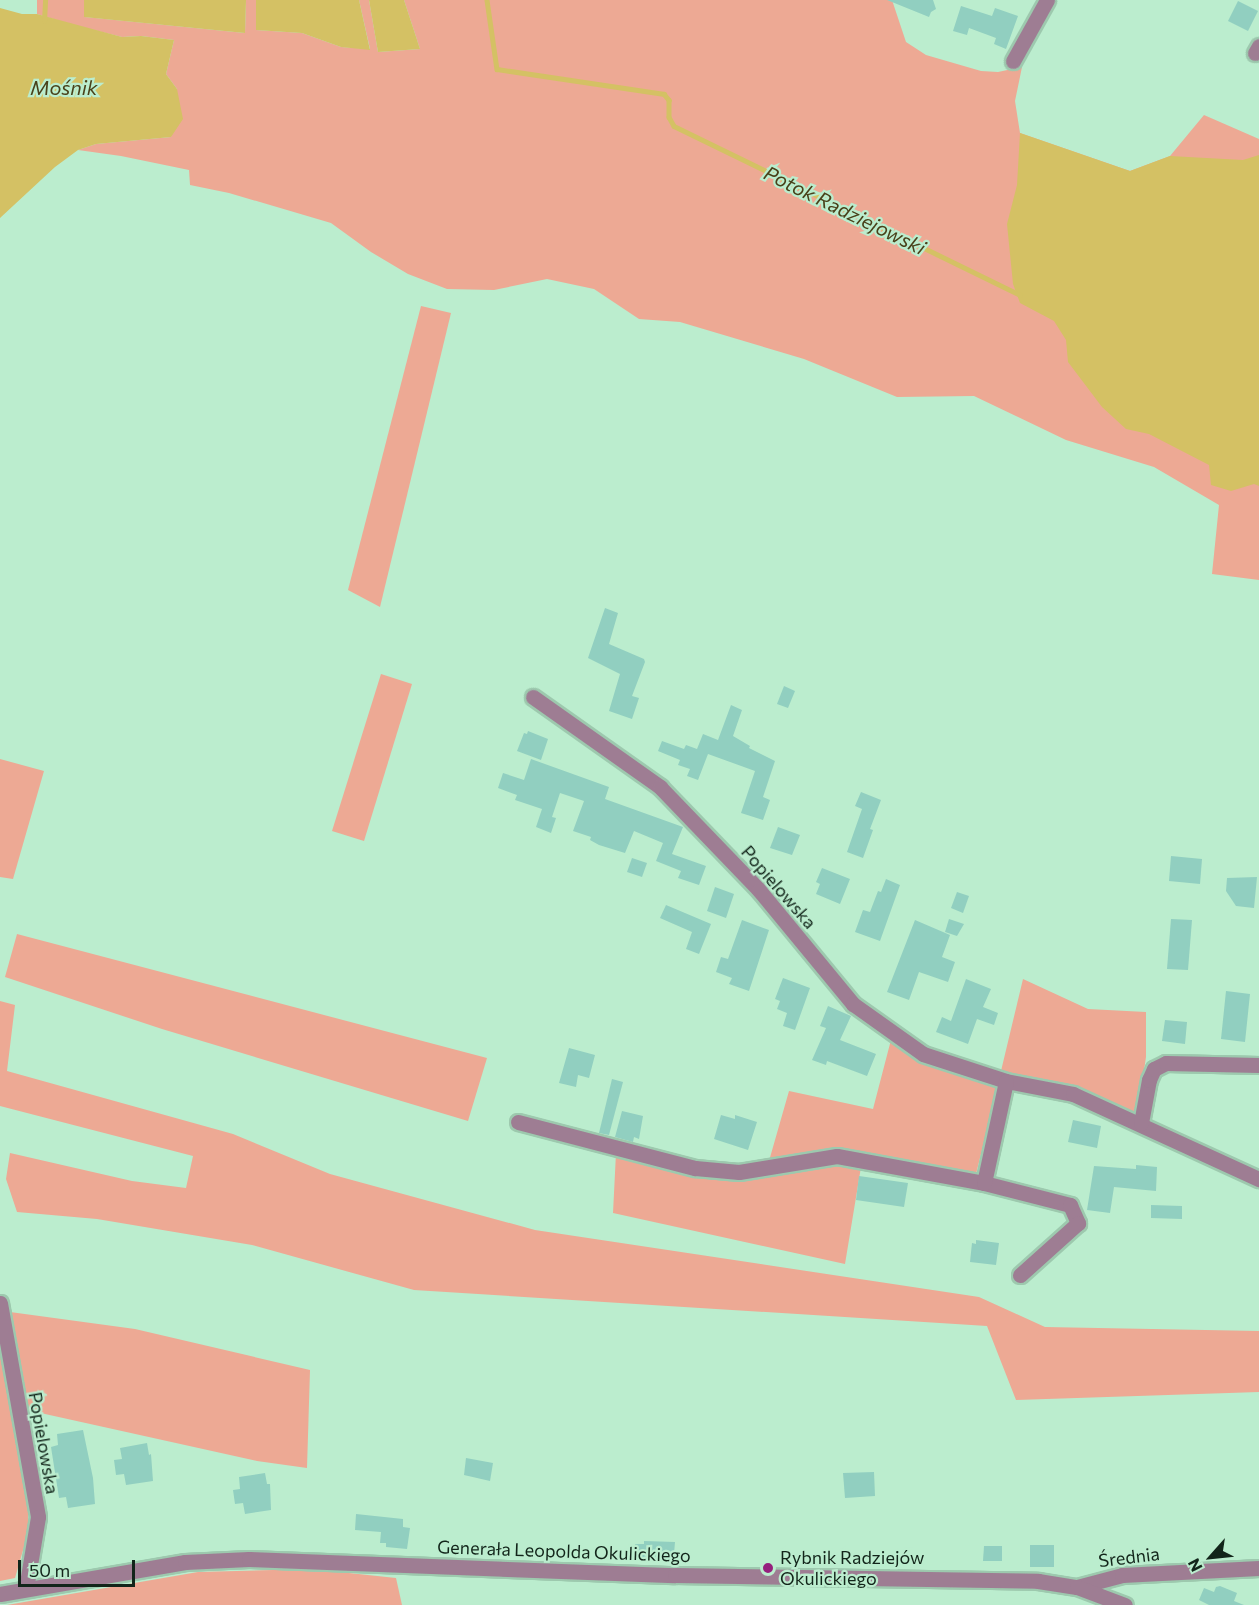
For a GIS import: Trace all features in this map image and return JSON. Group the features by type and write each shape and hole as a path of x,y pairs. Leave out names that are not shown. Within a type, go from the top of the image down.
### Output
{"street":[{"path":"1013,61 1047,0"},
{"name":"Popielowska","path":"533,697 660,787 759,890 853,1004 923,1054 1006,1081 1073,1094 1141,1123 1259,1179"},
{"path":"1141,1123 1149,1080 1154,1069 1166,1063 1259,1065"},
{"path":"984,1183 1006,1081"},
{"path":"518,1122 695,1168 739,1172 837,1156 984,1183 1070,1205 1078,1223 1020,1275"},
{"name":"Popielowska","path":"0,1303 38,1516 26,1589"},
{"name":"Generała Leopolda Okulickiego","path":"0,1594 185,1562 228,1559 675,1575 1038,1581 1077,1587 1125,1605"},
{"name":"Średnia","path":"1077,1587 1122,1575 1259,1568"}],"shaded area":[{"path":"37,0 84,0 85,17 245,33 246,0 256,0 256,30 302,33 341,47 370,49 359,0 369,0 378,52 420,49 404,0 892,0 906,42 926,55 981,71 998,72 1022,67 1015,101 1020,133 1130,171 1170,156 1204,115 1259,139 1259,580 1212,574 1219,505 1154,467 1066,440 974,396 897,397 804,359 680,322 639,319 594,289 547,279 494,290 447,289 408,274 371,252 331,223 229,193 190,185 189,170 78,150 96,144 171,137 177,89 166,74 174,40 141,36 122,37 70,24 37,14"},
{"path":"421,306 451,313 380,607 348,590"},
{"path":"381,674 412,684 364,841 332,831"},
{"path":"0,759 44,771 13,879 0,877"},
{"path":"17,934 487,1058 468,1121 162,1029 5,977"},
{"path":"1023,979 1088,1009 1146,1012 1146,1057 1140,1098 1135,1113 1080,1090 1001,1071"},
{"path":"0,1001 15,1005 7,1071 233,1134 330,1174 535,1230 979,1297 1045,1327 1259,1331 1259,1392 1016,1400 987,1326 414,1290 252,1245 97,1219 17,1212 6,1179 10,1153 132,1181 186,1188 193,1156 0,1106"},
{"path":"892,1036 911,1057 998,1085 976,1174 821,1153 769,1161 789,1091 873,1109"},
{"path":"616,1153 715,1178 738,1177 822,1164 861,1167 845,1264 613,1213"},
{"path":"10,1312 135,1329 310,1370 307,1468 257,1461 27,1410"},
{"path":"0,1349 3,1349 28,1501 28,1533 15,1578 0,1581"},
{"path":"311,1569 396,1578 402,1605 7,1605 198,1572"}],"water":[{"path":"84,0 246,0 245,33 84,17"},
{"path":"256,0 359,0 370,50 341,47 302,33 256,30"},
{"path":"369,0 404,0 420,49 378,52"},
{"name":"Mośnik","path":"0,8 22,14 37,14 122,37 141,36 174,40 166,74 177,89 183,119 171,137 96,144 78,150 55,167 0,218"},
{"path":"1020,133 1130,171 1170,156 1243,160 1259,155 1259,486 1254,484 1231,491 1211,485 1209,465 1149,434 1126,429 1102,407 1068,362 1066,340 1054,321 1020,303 1013,284 1007,224 1017,185"}],"building":[{"path":"887,0 933,0 936,9 929,17"},
{"path":"1238,1 1258,11 1248,31 1228,21"},
{"path":"961,6 992,16 995,8 1018,16 1006,49 994,44 996,38 969,28 967,35 953,31"},
{"path":"605,608 618,613 609,644 644,659 645,662 632,696 639,698 632,719 609,711 620,674 588,658"},
{"path":"784,686 795,691 788,708 777,704"},
{"path":"731,705 742,710 733,736 750,746 749,748 775,761 763,797 770,800 763,820 741,813 755,771 708,754 698,780 687,776 690,769 678,765 680,760 658,751 662,741 684,749 686,745 697,749 703,734 718,740"},
{"path":"528,731 548,739 541,760 517,751 524,733 527,734"},
{"path":"531,759 609,787 605,799 683,827 672,854 706,866 699,885 678,878 681,871 656,861 663,843 634,831 625,853 599,845 590,840 591,837 573,831 584,801 560,793 552,817 556,818 551,833 536,827 542,809 515,800 517,795 498,788 503,773 524,780"},
{"path":"861,792 881,800 870,829 873,830 863,858 847,852 862,809 855,806"},
{"path":"778,827 800,835 792,855 770,848"},
{"path":"1171,856 1202,859 1200,884 1169,881"},
{"path":"632,858 647,863 642,877 627,872"},
{"path":"822,868 850,879 840,904 816,894 820,884 816,882"},
{"path":"1257,877 1254,908 1236,906 1226,891 1227,878"},
{"path":"886,879 900,885 880,941 855,932 863,910 870,912 878,891 881,892"},
{"path":"715,887 734,894 726,918 707,911"},
{"path":"957,892 969,896 963,913 951,908"},
{"path":"666,905 711,924 699,954 686,949 692,932 660,918"},
{"path":"949,919 964,924 957,936 945,932"},
{"path":"1171,919 1192,920 1188,970 1167,969"},
{"path":"742,920 769,930 749,991 729,984 732,978 716,972 721,957 728,959"},
{"path":"915,920 950,935 942,957 955,962 948,982 919,972 909,1000 887,992"},
{"path":"783,978 810,988 795,1030 783,1026 787,1013 777,1009 780,1001 775,999"},
{"path":"966,979 991,989 983,1007 998,1013 994,1025 977,1019 968,1044 936,1032 942,1017 951,1021"},
{"path":"1226,991 1250,994 1245,1042 1221,1039"},
{"path":"828,1006 851,1016 840,1040 876,1054 867,1076 827,1061 826,1065 812,1060 826,1028 820,1026"},
{"path":"1165,1020 1187,1022 1185,1044 1162,1041"},
{"path":"569,1048 595,1055 589,1078 578,1075 576,1087 559,1083"},
{"path":"612,1079 623,1082 609,1135 599,1133"},
{"path":"622,1111 643,1116 639,1139 634,1137 633,1142 615,1137"},
{"path":"721,1115 735,1119 735,1115 757,1122 748,1150 714,1139"},
{"path":"1073,1120 1101,1126 1097,1148 1068,1142"},
{"path":"1136,1165 1157,1167 1156,1191 1114,1187 1110,1213 1087,1210 1094,1166 1136,1169"},
{"path":"859,1176 908,1183 904,1207 856,1200"},
{"path":"1151,1205 1182,1206 1182,1219 1151,1218"},
{"path":"976,1240 999,1243 996,1265 970,1262 972,1243 976,1244"},
{"path":"83,1430 93,1478 95,1504 68,1508 66,1497 59,1498 51,1447 58,1445 57,1434"},
{"path":"147,1443 149,1455 151,1454 153,1481 126,1485 124,1474 116,1475 114,1460 122,1459 120,1448"},
{"path":"466,1458 493,1463 490,1481 464,1475"},
{"path":"874,1472 875,1496 845,1498 843,1473"},
{"path":"265,1473 267,1484 270,1484 271,1510 245,1514 243,1503 235,1504 233,1490 240,1489 239,1477"},
{"path":"356,1514 403,1519 403,1527 410,1528 407,1549 386,1547 386,1543 380,1543 381,1532 355,1530"},
{"path":"644,1541 675,1542 674,1554 667,1554 667,1561 644,1561 644,1558 634,1557 635,1544 644,1544"},
{"path":"1030,1545 1054,1545 1054,1567 1030,1567"},
{"path":"984,1546 1002,1546 1002,1561 983,1561"},
{"path":"1220,1586 1237,1593 1234,1601 1244,1605 1209,1605 1199,1600 1204,1588 1214,1592 1216,1587"}],"waterway":[{"name":"Potok Radziejowski","path":"44,21 45,0"},
{"name":"Potok Radziejowski","path":"487,0 497,69 664,94 669,100 669,117 674,126 1020,295"}],"place":[{"name":"Rybnik Radziejów Okulickiego","path":"768,1568"}]}
